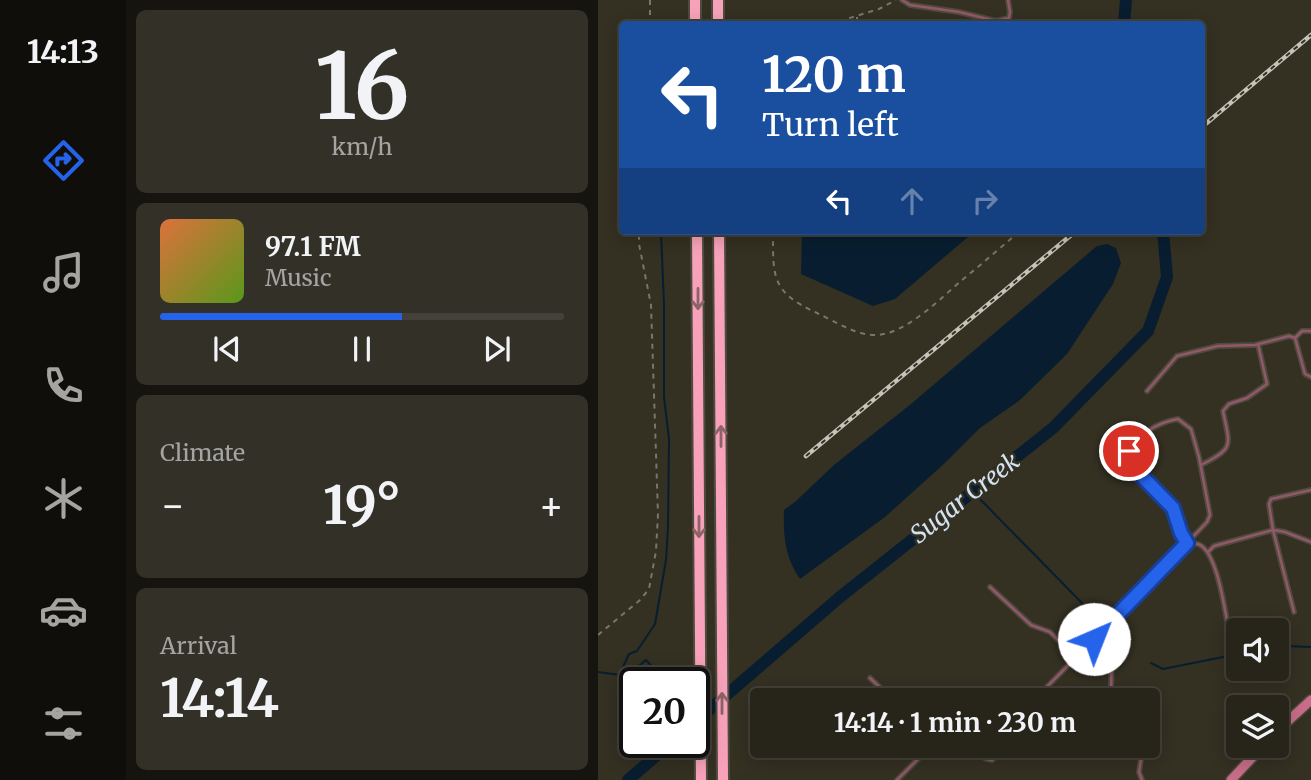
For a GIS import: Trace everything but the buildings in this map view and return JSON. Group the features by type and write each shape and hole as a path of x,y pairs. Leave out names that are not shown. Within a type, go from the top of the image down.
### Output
{"highway":[{"path":"695,0 695,21"},
{"path":"718,0 718,21"},
{"path":"697,235 701,777"},
{"path":"719,235 723,780"}],"main road":[{"path":"1289,720 1310,700"},
{"path":"1231,780 1252,758"}],"lane":[{"path":"902,0 910,5 996,20 1009,18"},
{"path":"1008,0 1010,21"},
{"path":"1295,338 1302,331 1310,331"},
{"path":"1147,391 1177,356 1218,346 1258,344 1289,336 1295,338"},
{"path":"1295,338 1305,374 1310,377"},
{"path":"1201,465 1225,451 1229,443 1223,411 1229,404 1247,398 1267,384 1258,344"},
{"path":"1046,688 1076,658 1094,639 1187,543 1207,522 1210,515 1191,429 1178,419 1167,420 1136,441 1127,456 1130,464 1173,508 1187,543"},
{"path":"1294,612 1269,504 1271,499 1310,490"},
{"path":"1208,552 1214,546 1273,530 1310,542"},
{"path":"1187,543 1199,544 1208,552 1226,618"},
{"path":"990,587 1031,625 1050,632 1076,658"},
{"path":"1094,639 1112,657 1111,688"},
{"path":"870,678 880,688"},
{"path":"899,779 919,758"},
{"path":"1141,758 1139,772 1142,780"}],"path":[{"path":"650,0 650,21"},
{"path":"840,21 897,0"},
{"path":"857,16 857,21"},
{"path":"598,635 640,600 649,589 656,551 659,514 651,305 639,235"},
{"path":"773,235 775,272 779,287 787,297 858,332 875,335 897,330 909,323 1015,235"}],"water":[{"path":"802,235 970,235 895,299 873,306 801,274"},
{"path":"1107,244 1116,248 1121,263 1113,284 1067,354 1020,400 980,428 885,517 800,579 786,546 784,510 834,465 911,404 1097,246"}],"waterway":[{"name":"Sugar Creek","path":"1124,21 1126,0"},
{"path":"623,667 629,654 637,651 655,624 666,560 669,439 664,397 661,235"},
{"name":"Sugar Creek","path":"710,709 840,597 1053,428 1148,331 1167,277 1163,235"},
{"path":"972,491 1082,603"},
{"path":"1289,646 1311,647"},
{"path":"1151,663 1163,669 1226,656"},
{"path":"638,667 646,660 653,667"},
{"path":"598,672 619,675"},
{"path":"644,758 648,763"},
{"name":"Sugar Creek","path":"628,780 653,758"}],"railway":[{"path":"1205,124 1311,35"},
{"path":"806,456 1071,235"}],"route":[{"path":"1094,639 1187,543 1173,508 1130,464 1127,456 1129,451"}]}
